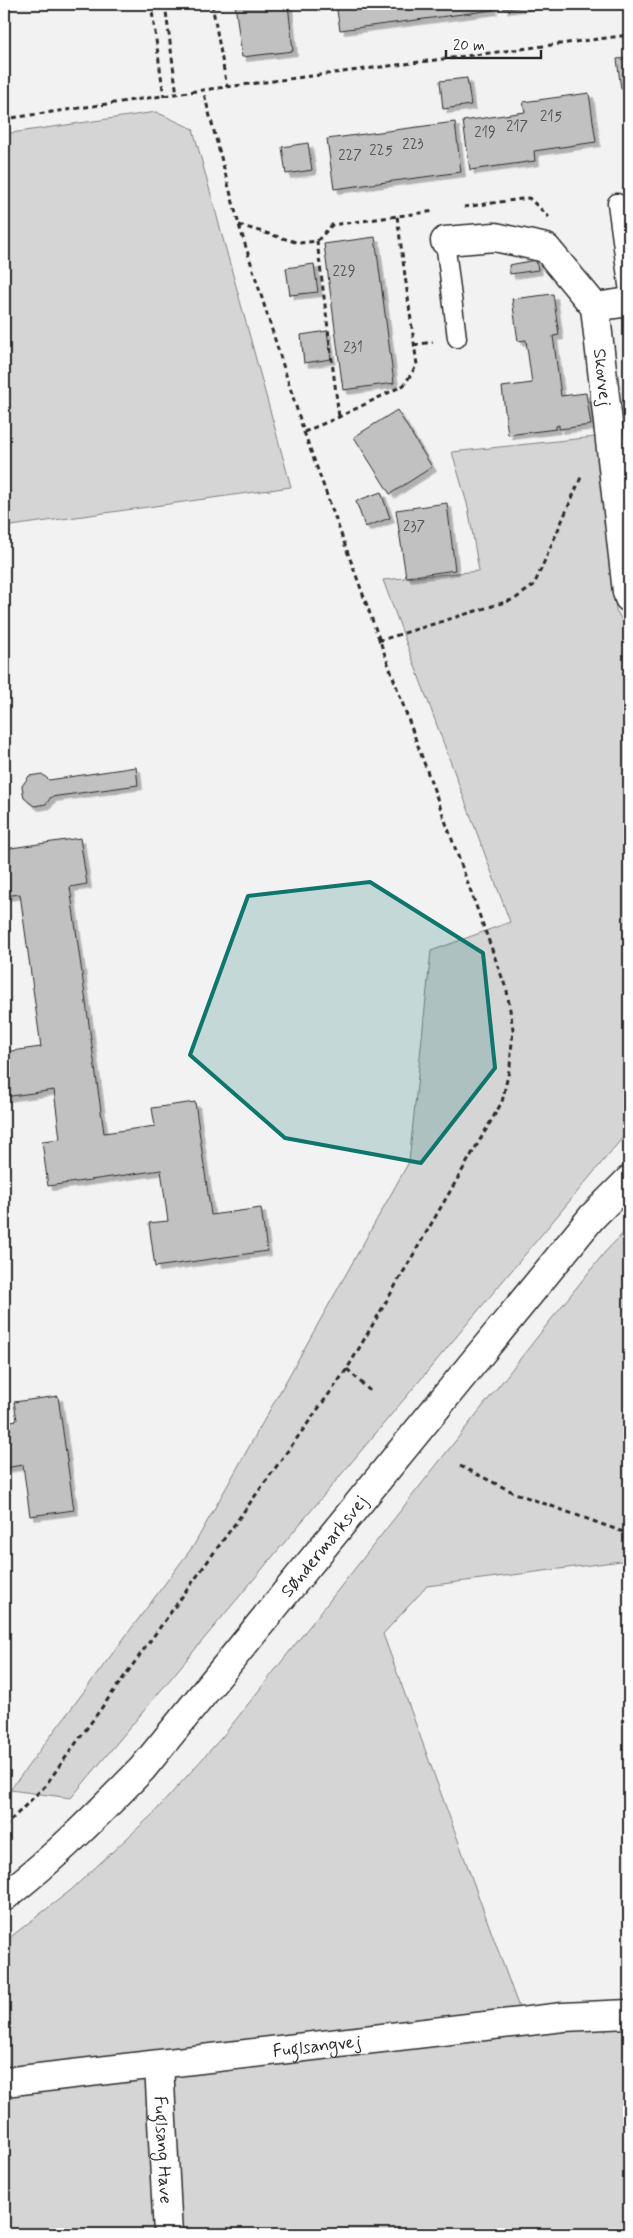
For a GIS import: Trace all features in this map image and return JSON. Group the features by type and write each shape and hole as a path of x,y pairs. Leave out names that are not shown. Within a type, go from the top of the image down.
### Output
{"street":[{"path":"445,241 495,237 546,248 595,307 629,302"},
{"name":"Skovvej","path":"595,307 629,598"},
{"name":"Søndermarksvej","path":"4,1896 30,1877 85,1828 142,1769 592,1217 629,1180"},
{"name":"Fuglsangvej","path":"4,2082 563,2017 629,2014"},
{"name":"Fuglsang Have","path":"159,2065 168,2234"}],"lane":[{"path":"617,203 629,292"},
{"path":"445,241 457,338"}],"path":[{"path":"152,4 164,96"},
{"path":"165,4 177,95"},
{"path":"212,4 227,87"},
{"path":"4,119 203,90 629,35"},
{"path":"4,1827 45,1786 347,1369 502,1102 510,1066 513,1030 507,991 378,641 304,432 240,225 203,90"},
{"path":"462,207 529,198 558,227 546,248"},
{"path":"240,225 299,243 317,240 332,225 443,210"},
{"path":"304,432 404,385 416,365 397,216"},
{"path":"317,240 339,417"},
{"path":"378,641 514,599 534,585 592,452 609,436"},
{"path":"347,1369 370,1391"},
{"path":"460,1466 515,1494 629,1534"}],"highlighted area":[{"path":"370,882 483,953 495,1068 421,1163 285,1138 190,1055 248,896"}],"shaded area":[{"path":"156,112 193,129 291,487 4,527 4,134"},
{"path":"595,437 616,610 629,632 629,1130 71,1798 10,1790 194,1545 409,1162 431,951 510,922 383,580 479,571 468,507 452,452"},
{"path":"629,1227 629,1560 427,1586 383,1634 519,2008 4,2070 4,1942 71,1890 152,1815 223,1736 557,1312 605,1252"},
{"path":"629,2026 629,2234 4,2234 4,2096 562,2031"}],"building":[{"path":"235,4 288,4 293,51 242,57"},
{"path":"336,4 492,4 493,10 340,30"},
{"path":"503,4 541,4 504,9"},
{"path":"629,58 629,88 621,89 617,59"},
{"path":"467,78 471,105 443,109 440,81"},
{"path":"589,93 596,142 534,151 535,161 470,170 463,121 525,112 523,102"},
{"path":"624,114 629,114 629,159"},
{"path":"455,122 461,172 334,189 327,139"},
{"path":"308,143 312,170 286,174 282,147"},
{"path":"375,237 394,383 343,390 324,244"},
{"path":"536,260 538,270 510,274 509,265"},
{"path":"314,264 318,292 290,295 286,268"},
{"path":"553,294 559,335 553,336 561,396 586,393 591,425 559,429 559,425 556,426 556,429 508,435 502,387 532,383 526,340 518,341 512,299"},
{"path":"327,331 331,359 304,363 301,335"},
{"path":"397,410 432,467 390,494 354,437"},
{"path":"381,492 390,518 365,527 356,501"},
{"path":"447,503 455,570 406,577 396,510"},
{"path":"136,767 138,785 51,797 46,804 34,806 24,798 22,786 29,776 42,774 49,780"},
{"path":"80,838 87,884 70,887 104,1133 155,1126 152,1108 195,1102 211,1215 261,1208 267,1251 155,1267 149,1223 168,1221 161,1170 48,1186 42,1141 60,1139 54,1090 4,1097 4,1052 41,1047 20,894 4,896 4,849"},
{"path":"58,1396 74,1510 30,1516 23,1465 4,1468 4,1422 17,1420 14,1402"}]}
